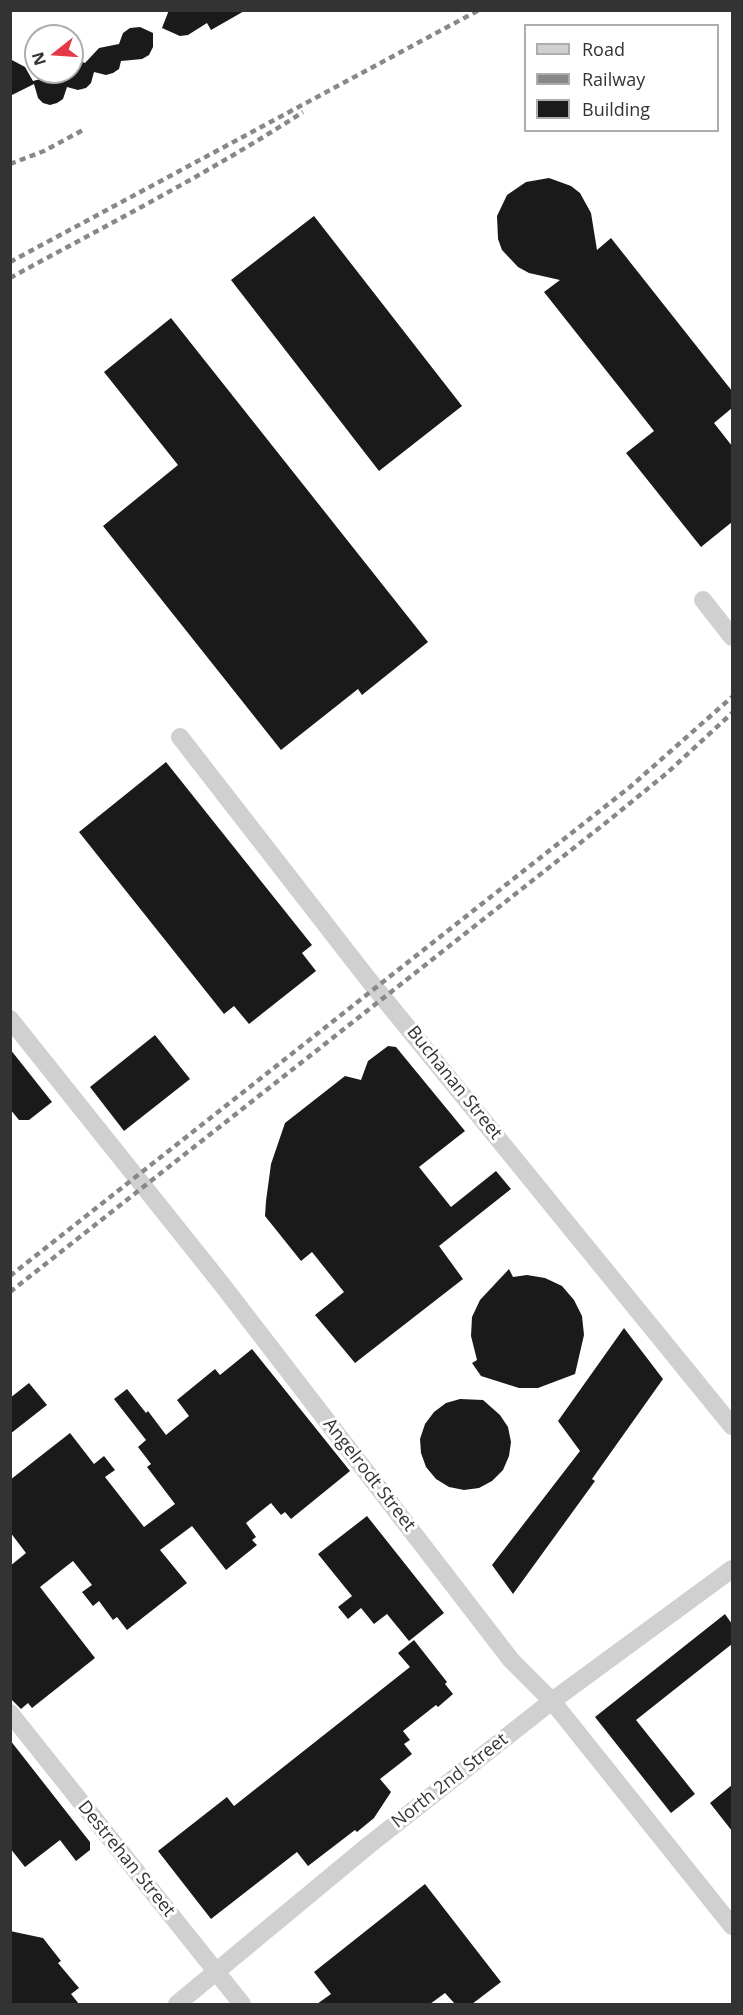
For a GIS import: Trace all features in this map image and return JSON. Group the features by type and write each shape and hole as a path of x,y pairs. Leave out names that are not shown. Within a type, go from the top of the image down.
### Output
{"street":[{"path":"703,600 732,638"},
{"name":"Buchanan Street","path":"180,736 368,979 732,1426"},
{"name":"Angelrodt Street","path":"10,1019 220,1282 511,1660 552,1701 732,1926"},
{"name":"North 2nd Street","path":"177,2004 369,1845 552,1701 732,1569"},
{"name":"Destrehan Street","path":"10,1713 242,2004"}],"building":[{"path":"169,10 246,10 211,30 207,23 188,35 180,36 162,28"},
{"path":"140,27 153,33 153,47 149,55 142,59 121,61 119,69 113,73 106,75 94,72 91,83 86,88 78,90 67,87 63,99 57,103 50,105 38,98 34,84 84,84 84,63 99,48 119,44 123,33 130,28"},
{"path":"10,59 24,66 24,84 34,84 10,96"},
{"path":"549,178 571,186 580,193 591,213 597,250 611,238 732,391 732,408 714,423 732,446 732,522 701,547 626,453 654,431 544,292 560,280 529,273 518,267 502,250 498,239 497,216 507,195 526,182"},
{"path":"314,216 462,406 379,471 231,280"},
{"path":"171,318 428,642 362,695 358,689 281,750 103,526 178,465 104,372"},
{"path":"166,762 312,945 302,953 316,971 249,1024 234,1006 224,1014 79,832"},
{"path":"155,1035 190,1079 124,1131 90,1087"},
{"path":"388,1046 396,1047 465,1131 419,1167 451,1207 496,1171 511,1189 439,1246 463,1279 355,1363 315,1315 344,1292 312,1252 301,1261 265,1216 266,1201 271,1164 285,1123 345,1076 361,1080 368,1061"},
{"path":"10,1049 52,1102 29,1120 19,1120 10,1109"},
{"path":"509,1269 513,1277 527,1275 545,1278 562,1286 574,1300 582,1316 584,1335 575,1374 538,1388 519,1388 481,1376 472,1363 477,1360 471,1336 472,1317 480,1300"},
{"path":"624,1328 663,1379 592,1479 595,1481 513,1594 492,1565 580,1451 558,1421"},
{"path":"252,1349 350,1471 291,1519 285,1512 281,1515 271,1503 246,1523 256,1537 252,1540 257,1545 226,1570 192,1526 160,1550 187,1583 127,1630 117,1617 113,1620 99,1601 93,1606 82,1592 92,1585 73,1561 40,1587 95,1658 32,1708 28,1703 21,1709 10,1698 10,1566 26,1553 10,1532 10,1480 70,1433 94,1464 104,1456 115,1470 105,1477 144,1527 175,1504 147,1467 151,1464 138,1447 146,1440 114,1399 127,1389 166,1435 189,1416 177,1400 215,1369 220,1375"},
{"path":"29,1383 47,1405 10,1434 10,1398"},
{"path":"460,1399 483,1400 500,1415 508,1427 511,1442 509,1456 503,1470 492,1481 479,1488 464,1490 449,1487 436,1479 426,1467 421,1453 420,1439 425,1424 434,1412 446,1403"},
{"path":"367,1516 444,1613 409,1641 387,1614 374,1624 361,1608 348,1619 338,1607 352,1596 318,1554"},
{"path":"725,1614 732,1624 732,1644 636,1720 695,1794 671,1813 595,1717"},
{"path":"414,1640 447,1682 445,1684 453,1694 403,1731 410,1740 404,1744 412,1754 380,1779 391,1792 374,1818 308,1866 297,1852 211,1919 158,1851 227,1797 234,1806 410,1667 398,1653"},
{"path":"10,1740 90,1842 90,1850 76,1861 60,1840 25,1867 10,1848"},
{"path":"732,1785 732,1831 710,1803"},
{"path":"425,1884 501,1982 472,2004 455,2004 445,1993 430,2004 317,2004 331,1994 314,1972"},
{"path":"10,1931 43,1938 61,1961 58,1963 79,1988 71,1994 79,2004 10,2004"}],"railway":[{"path":"10,262 479,10"},
{"path":"10,278 195,177 303,112"},
{"path":"10,164 44,151 83,130"},
{"path":"10,1276 630,787 732,697"},
{"path":"10,1292 608,821 667,773 732,713"}]}
